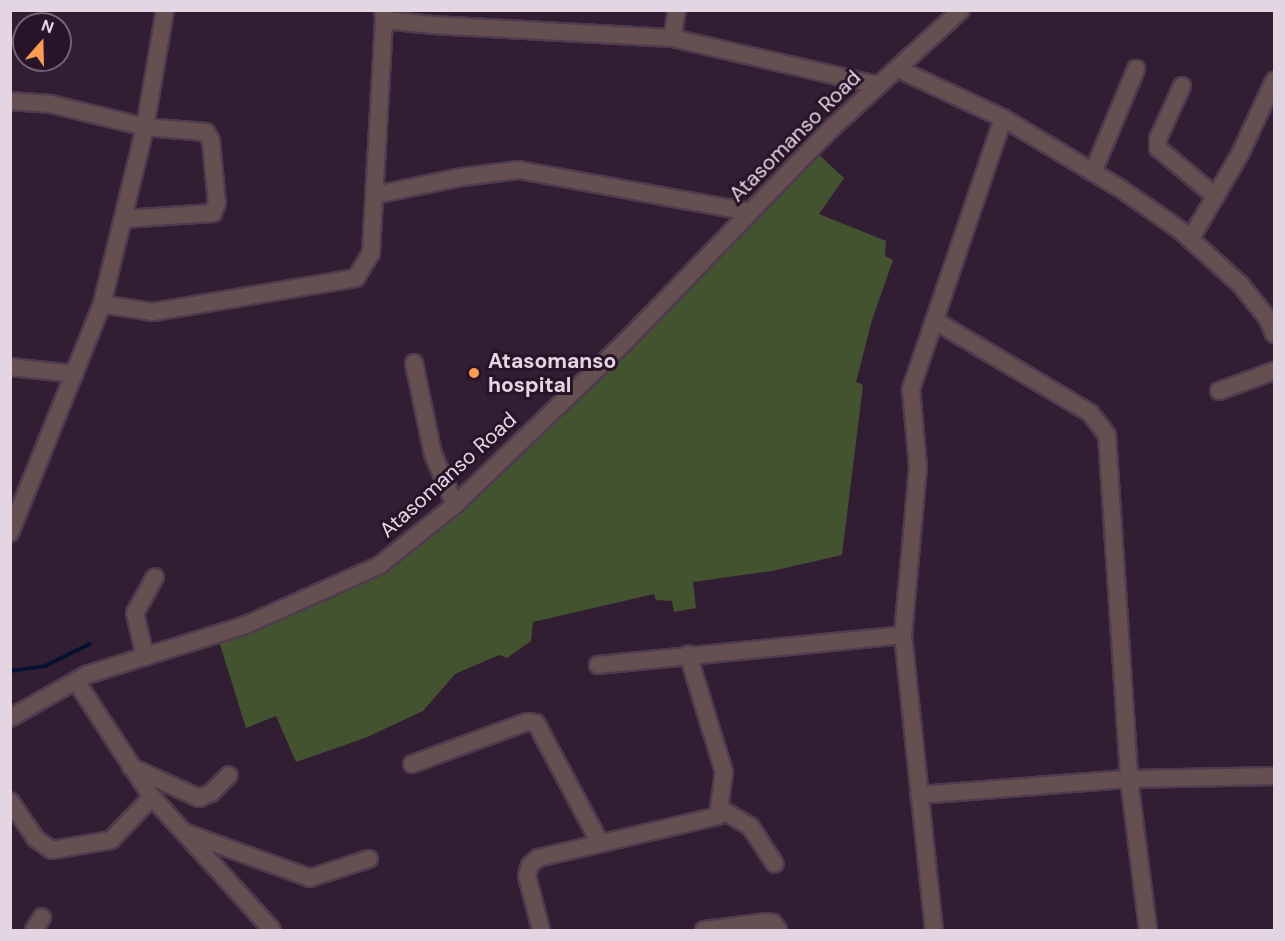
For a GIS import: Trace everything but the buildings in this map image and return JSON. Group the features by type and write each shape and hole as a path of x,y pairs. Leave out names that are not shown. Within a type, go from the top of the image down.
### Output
{"street":[{"path":"10,533 102,304 145,127 165,10"},
{"path":"672,38 677,10"},
{"name":"Atasomanso Road","path":"10,718 76,681 246,625 380,565 455,505 626,341 750,212 878,85 961,10"},
{"path":"102,304 153,312 350,280 365,268 371,253 384,15 672,38 878,85"},
{"path":"898,69 1003,118 1093,172 1191,238 1240,284 1268,319 1275,334"},
{"path":"1093,172 1136,69"},
{"path":"1191,238 1275,81"},
{"path":"1182,86 1158,139 1158,148 1215,196"},
{"path":"10,101 51,105 145,127 201,131 209,136 216,208 207,215 123,219"},
{"path":"934,930 903,635 918,467 911,389 937,322 1003,118"},
{"path":"375,195 462,177 519,170 750,212"},
{"path":"937,322 1090,413 1107,435 1129,778 1149,930"},
{"path":"414,363 433,454 455,505"},
{"path":"10,367 75,374"},
{"path":"1220,392 1275,371"},
{"path":"145,657 135,614 155,577"},
{"path":"598,665 688,654 903,635"},
{"path":"541,930 528,887 530,865 550,853 711,820 722,810 724,772 688,654"},
{"path":"76,681 130,767 152,797 272,930"},
{"path":"412,764 527,722 536,723 600,843"},
{"path":"130,767 199,798 211,793 229,775"},
{"path":"919,795 1129,778 1275,776"},
{"path":"10,801 36,839 52,850 111,840 152,797"},
{"path":"722,810 750,826 775,864"},
{"path":"183,832 310,878 369,859"},
{"path":"704,930 773,922 778,930"}],"green space":[{"path":"815,151 844,178 819,214 886,241 885,256 893,260 872,320 856,382 863,385 842,555 772,571 693,582 696,608 674,612 672,601 656,600 654,594 533,622 531,641 507,658 499,655 455,674 423,711 365,738 296,762 276,716 246,728 218,638 263,626 335,597 386,567"}],"waterway":[{"path":"10,671 45,666 90,644"}],"place":[{"name":"Atasomanso hospital","path":"474,373"}]}
